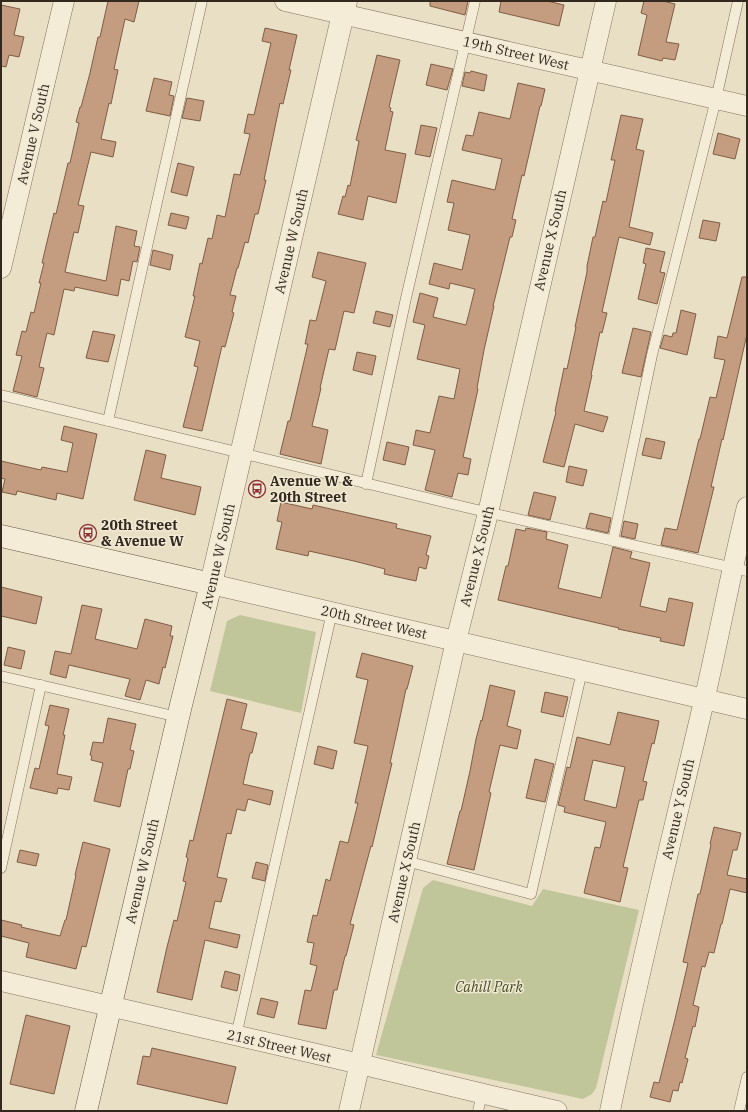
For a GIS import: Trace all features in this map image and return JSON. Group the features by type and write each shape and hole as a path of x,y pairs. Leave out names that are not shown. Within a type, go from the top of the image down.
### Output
{"main road":[{"name":"Avenue W South","path":"86,1111 178,718 212,584 344,7"},
{"name":"20th Street West","path":"1,536 212,584"}],"street":[{"name":"Avenue V South","path":"1,268 64,1"},
{"name":"19th Street West","path":"286,1 344,7 465,42 747,106"},
{"name":"Avenue X South","path":"349,1111 456,641 488,512 606,1"},
{"name":"Avenue Y South","path":"610,1111 651,923 704,699 740,569 747,507"},
{"name":"20th Street West","path":"212,584 747,709"},
{"name":"21st Street West","path":"1,981 360,1064 480,1103 557,1111"}],"lane":[{"path":"108,421 202,1"},
{"path":"366,484 406,298 475,1"},
{"path":"613,541 652,355 716,99 738,1"},
{"path":"1,395 366,484 740,569"},
{"path":"236,1036 332,612"},
{"path":"406,861 531,894 582,671"},
{"path":"1,676 178,718"},
{"path":"1,868 41,685"},
{"path":"739,1111 747,1077"}],"green space":[{"path":"240,615 316,632 301,713 210,691 227,621"},
{"name":"Cahill Park","path":"433,880 532,906 543,889 639,910 596,1088 592,1094 583,1099 376,1055 423,888"}],"building":[{"path":"108,1 139,1 134,22 125,19 114,69 118,70 111,104 109,103 101,139 116,142 113,157 91,152 78,205 84,206 78,233 74,232 65,272 106,281 116,226 137,231 134,246 140,247 137,262 133,261 129,281 121,279 118,296 75,287 74,291 64,289 54,335 47,333 39,367 44,368 37,397 13,391 22,356 16,355 22,331 26,332 31,312 34,313 41,283 39,283 46,246 54,213 56,214 68,163 70,163 79,123 76,122 90,73 98,37 100,37"},
{"path":"430,1 468,1 465,15 430,6"},
{"path":"501,1 547,1 564,5 559,26 499,12"},
{"path":"644,1 663,1 675,4 666,42 679,44 675,60 663,58 662,61 638,55 647,15 641,13"},
{"path":"1,5 20,9 14,35 24,37 19,57 9,55 6,67 1,66"},
{"path":"265,28 297,35 283,104 280,103 264,180 266,180 258,214 255,214 248,243 245,242 230,295 236,296 232,312 234,313 225,347 222,346 202,431 183,427 198,367 194,366 200,341 185,337 195,296 193,296 200,263 202,264 208,238 212,239 217,215 225,217 234,174 240,175 250,134 244,133 248,114 254,115 271,43 262,41"},
{"path":"377,55 400,60 389,107 391,108 390,111 393,112 385,150 406,154 396,203 368,196 363,220 338,214 343,196 345,197 348,185 350,186 359,141 356,140"},
{"path":"431,64 453,69 447,90 426,85"},
{"path":"471,71 487,75 484,91 462,86 465,72 470,73"},
{"path":"154,78 172,82 169,95 174,96 170,116 146,111"},
{"path":"518,83 545,89 524,176 522,175 512,219 516,220 512,237 510,237 493,306 484,350 478,389 463,457 471,459 468,475 458,473 452,497 425,490 435,450 413,445 416,430 430,433 439,396 454,399 460,369 417,359 425,325 413,322 420,293 438,298 433,317 466,325 475,289 450,283 449,289 429,284 434,263 462,270 470,235 448,230 454,203 447,202 452,180 495,190 502,159 462,150 466,135 473,136 479,112 510,119"},
{"path":"187,98 204,101 200,121 182,118"},
{"path":"621,115 643,119 636,149 644,151 629,227 653,233 650,245 619,237 602,312 607,313 602,333 600,332 584,411 608,417 603,432 575,424 564,467 543,462 556,412 564,368 567,369 593,237 595,237 603,201 606,202 615,160 611,160"},
{"path":"421,125 437,128 430,157 415,154"},
{"path":"718,133 740,139 735,159 713,154"},
{"path":"178,163 194,167 187,196 171,192"},
{"path":"171,213 189,217 186,229 168,225"},
{"path":"703,220 720,223 716,241 699,238"},
{"path":"646,248 665,252 660,272 665,273 657,304 638,299 646,264 643,263"},
{"path":"153,250 173,255 170,270 150,265"},
{"path":"318,252 366,263 354,313 344,311 335,350 329,349 320,388 312,426 328,430 321,464 280,454 288,421 290,421 308,344 305,344 310,320 316,321 326,281 312,277"},
{"path":"742,277 747,277 747,334 711,487 714,487 698,553 661,545 665,528 677,530 710,397 716,398 725,360 714,358 718,336 727,338"},
{"path":"681,310 696,314 687,355 660,348 664,335 672,337 673,333 676,333"},
{"path":"376,311 393,315 390,327 373,323"},
{"path":"633,328 651,332 641,377 622,373"},
{"path":"93,331 115,335 108,362 86,358"},
{"path":"357,352 376,356 372,375 353,370"},
{"path":"64,426 97,434 83,499 57,493 56,500 17,491 16,495 2,492 5,479 1,478 1,461 41,470 42,467 67,472 73,443 61,440"},
{"path":"646,438 665,442 661,459 642,455"},
{"path":"387,442 409,447 405,465 383,460"},
{"path":"146,450 166,455 161,478 201,487 195,515 134,500"},
{"path":"569,466 587,470 583,486 566,482"},
{"path":"534,492 556,497 550,520 528,515"},
{"path":"281,502 312,509 313,505 397,524 396,528 431,536 426,555 429,556 426,569 419,567 416,581 384,574 385,569 354,561 309,551 308,556 276,549 282,522 277,521"},
{"path":"590,513 611,518 608,533 586,528"},
{"path":"624,521 638,524 635,539 621,536"},
{"path":"526,528 547,532 546,539 568,545 558,588 601,598 613,547 632,552 630,558 650,563 640,606 666,612 669,598 693,603 684,646 660,641 661,638 498,600 506,566 508,566 516,529 525,531"},
{"path":"1,587 42,597 36,624 1,616"},
{"path":"82,605 102,609 95,639 137,649 145,619 172,626 170,636 173,636 165,668 163,667 159,684 146,680 140,700 125,696 130,679 69,665 66,678 50,674 55,651 71,654"},
{"path":"8,647 25,651 21,669 4,665"},
{"path":"362,653 413,666 406,689 390,763 392,763 372,847 371,846 350,924 354,925 337,990 334,990 326,1029 298,1024 305,990 311,991 317,966 310,964 314,943 307,942 313,915 317,916 326,879 330,881 340,841 348,843 358,803 355,803 368,746 354,743 368,680 356,677"},
{"path":"490,685 515,691 507,726 521,730 517,749 500,745 474,870 447,864 461,811 476,739 481,720 482,721"},
{"path":"545,692 568,697 563,717 541,712"},
{"path":"227,699 247,704 241,729 257,733 252,753 250,753 243,784 273,791 270,805 248,799 245,811 237,809 231,834 227,833 217,877 227,879 221,902 215,901 209,928 240,935 237,948 205,940 192,1000 157,992 174,920 177,921 186,882 183,881 190,840 193,841"},
{"path":"50,705 69,709 57,774 72,777 69,790 58,788 57,794 30,788 35,768 39,769 49,726 45,725"},
{"path":"618,712 659,721 643,781 647,782 643,800 639,800 623,867 628,868 620,902 584,893 595,847 600,848 606,822 564,812 565,807 558,805 567,767 570,768 577,737 610,745","holes":["593,760 625,767 616,808 584,800"]},
{"path":"108,718 136,724 130,750 134,751 130,769 128,769 120,807 94,801 103,763 91,760 92,756 90,755 93,742 103,743"},
{"path":"318,746 337,751 333,769 314,764"},
{"path":"535,759 554,764 545,802 526,798"},
{"path":"714,827 741,833 737,850 733,850 727,875 747,879 747,893 730,889 714,953 709,952 705,967 702,966 693,1005 699,1007 695,1027 693,1026 685,1058 688,1059 682,1083 680,1082 678,1091 673,1090 670,1102 650,1097 654,1082 659,1083 675,1019 688,963 683,962 698,894 700,894"},
{"path":"83,842 110,849 86,947 82,946 76,969 26,957 29,943 1,936 1,920 22,925 21,927 60,936 66,920"},
{"path":"20,850 39,854 36,866 17,862"},
{"path":"256,862 268,865 265,881 252,878"},
{"path":"225,971 240,975 237,991 221,987"},
{"path":"261,998 278,1002 274,1018 257,1014"},
{"path":"26,1015 70,1026 54,1094 10,1084"},
{"path":"152,1048 236,1067 227,1104 137,1084 143,1056 150,1057"}],"place":[{"name":"Avenue W & 20th Street","path":"257,489"},
{"name":"20th Street & Avenue W","path":"88,533"}]}
